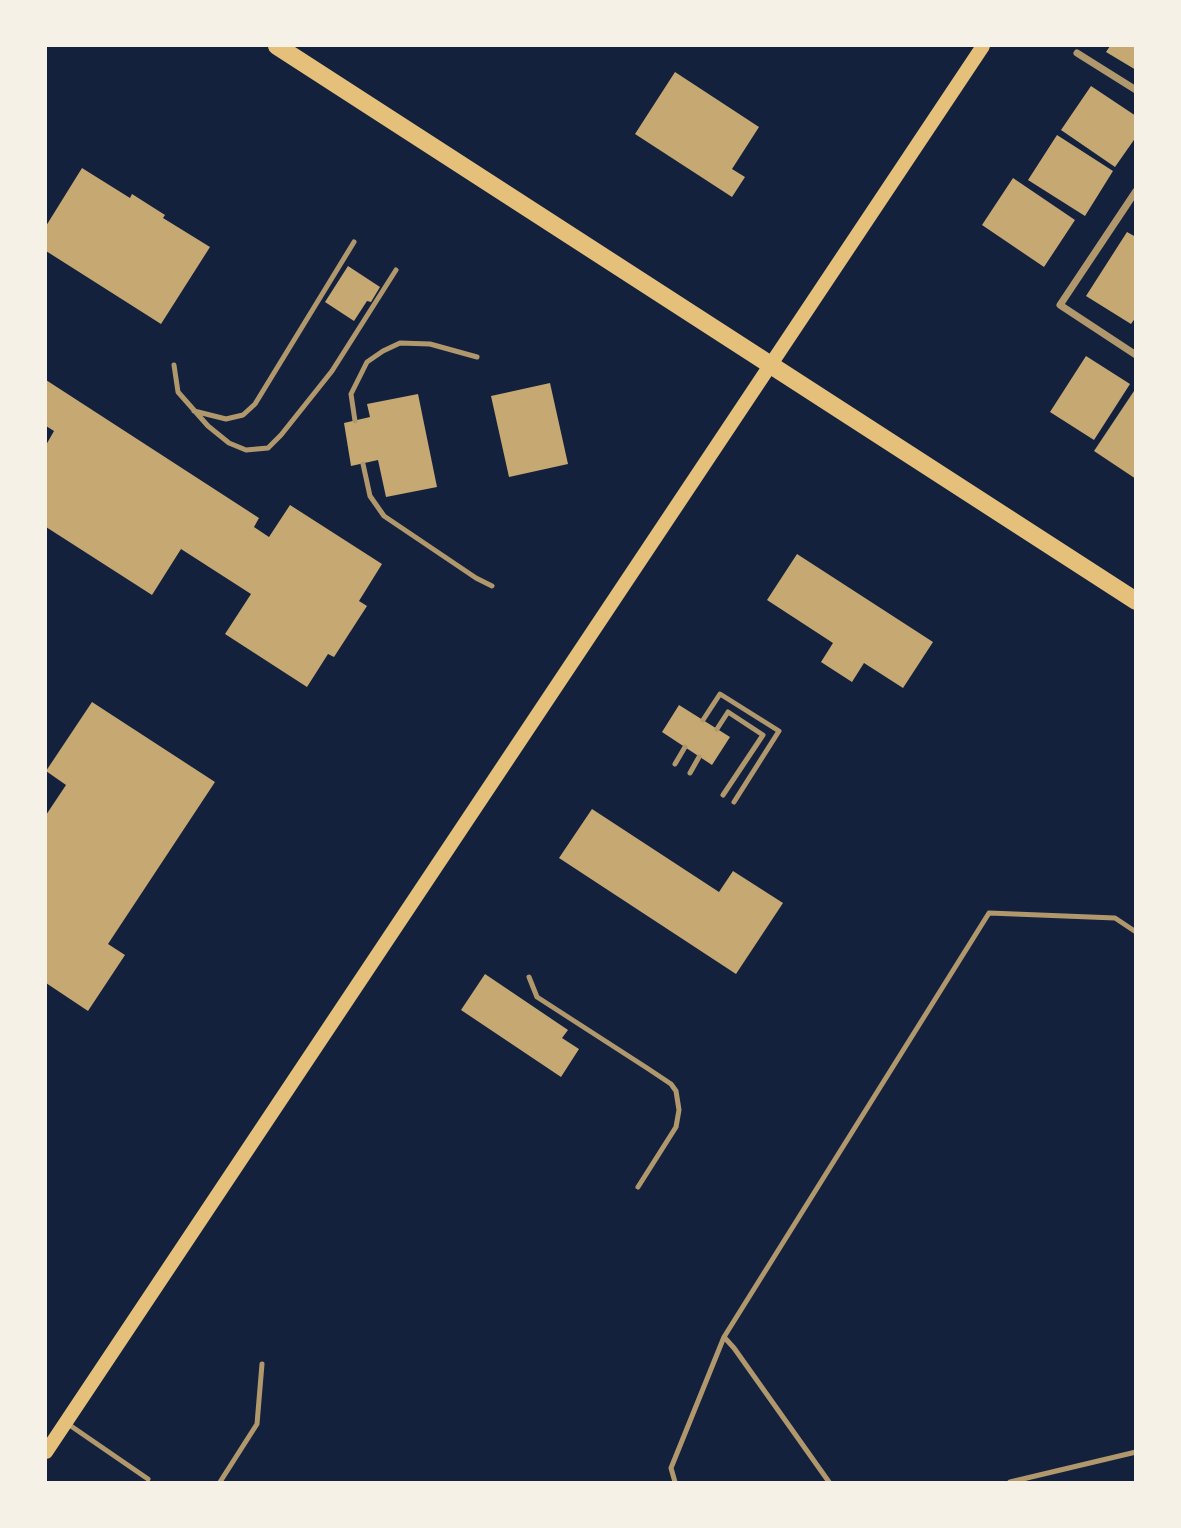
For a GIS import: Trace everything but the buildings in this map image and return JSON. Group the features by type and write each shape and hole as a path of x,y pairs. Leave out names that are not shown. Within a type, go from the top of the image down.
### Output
{"main road":[{"path":"277,46 1136,601"},
{"path":"46,1452 982,46"}],"street":[{"path":"1077,53 1136,90"},
{"path":"1136,191 1060,305 1136,355"}],"lane":[{"path":"194,411 226,419 243,415 255,404 354,242"},
{"path":"174,365 178,392 208,426 229,443 246,450 268,447 281,435 332,371 396,270"},
{"path":"355,421 351,394 367,362 383,351 400,343 430,344 477,357"},
{"path":"363,464 370,496 384,516 492,586"},
{"path":"703,720 720,694 779,731 734,802"},
{"path":"717,729 728,712 762,735 723,795"},
{"path":"675,764 685,747"},
{"path":"690,773 699,757"},
{"path":"674,1482 671,1468 724,1337 989,913 1115,918 1136,932"},
{"path":"529,977 537,998 671,1084 676,1091 679,1110 676,1128 638,1187"},
{"path":"724,1337 830,1482"},
{"path":"220,1482 257,1424 262,1364"},
{"path":"66,1422 148,1479"},
{"path":"1010,1482 1136,1452"}]}
